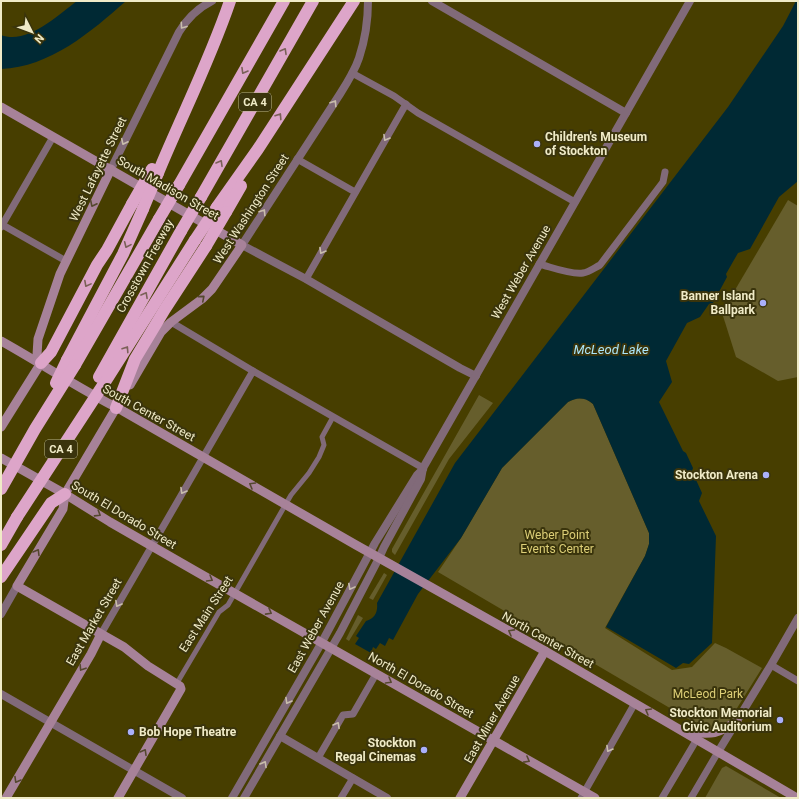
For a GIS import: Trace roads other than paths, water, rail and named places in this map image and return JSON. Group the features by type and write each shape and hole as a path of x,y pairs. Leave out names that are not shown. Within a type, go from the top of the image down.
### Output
{"highway":[{"name":"CA 4","path":"1,489 71,362 123,254 137,206 177,127 219,32 230,1"},
{"path":"219,32 235,1"},
{"name":"Crosstown Freeway","path":"71,362 159,219 284,1"},
{"name":"CA 4","path":"1,545 102,380 196,240 221,209 354,1"},
{"name":"Crosstown Freeway","path":"102,380 181,231 311,4"},
{"path":"41,363 51,352 97,264 137,206"},
{"path":"116,408 135,359 206,246 221,209"},
{"path":"1,577 51,503 65,494"}],"main road":[{"name":"South Madison Street","path":"1,107 242,245"},
{"name":"West Lafayette Street","path":"41,363 37,355 38,339 60,274 111,169"},
{"name":"West Washington Street","path":"17,586 62,509 65,494 161,332 170,322 212,289 242,245"},
{"name":"South Center Street","path":"1,341 41,363 49,370 286,504"},
{"path":"1,427 41,363"},
{"name":"South El Dorado Street","path":"1,458 235,593"},
{"name":"North Center Street","path":"286,504 430,588 545,651 797,798"},
{"path":"17,586 124,647 148,666 177,683"},
{"name":"North El Dorado Street","path":"235,593 493,740 582,795 595,798"},
{"name":"East Market Street","path":"6,798 101,634"},
{"name":"East Miner Avenue","path":"460,798 545,651"},
{"name":"East Main Street","path":"118,798 181,689 177,683"},
{"path":"684,732 715,733 724,730 737,721"}],"street":[{"name":"West Lafayette Street","path":"111,169 179,32 186,21 197,11 212,1"},
{"name":"West Washington Street","path":"242,245 340,94 359,59 362,48 368,1"},
{"path":"432,1 626,113"},
{"name":"West Weber Avenue","path":"379,558 421,479 423,468 690,1"},
{"path":"352,72 486,152 575,202"},
{"path":"306,280 406,104"},
{"path":"53,137 1,225 66,261"},
{"path":"297,159 355,192"},
{"path":"539,264 582,274 600,265 663,182 665,172"},
{"name":"South Madison Street","path":"242,245 476,376"},
{"path":"170,322 423,468"},
{"name":"East Market Street","path":"101,634 253,371"},
{"name":"East Main Street","path":"177,683 217,616 226,608 293,492 313,468 324,445 322,437 335,418"},
{"name":"East Weber Avenue","path":"232,798 322,642 370,553 423,468"},
{"name":"East Weber Avenue","path":"244,798 331,648 379,558"},
{"path":"1,614 17,586"},
{"path":"690,798 798,618"},
{"path":"771,665 798,681"},
{"path":"318,758 343,715 353,714 376,674"},
{"path":"1,694 182,798"},
{"path":"582,795 635,703"},
{"path":"280,736 387,798"},
{"path":"662,798 697,739"},
{"path":"341,798 352,778"}],"water":[{"path":"77,1 126,1 84,36 53,55 19,67 1,69 1,35 11,37 31,33 51,21"},
{"name":"McLeod Lake","path":"796,1 798,1 798,181 779,197 750,249 738,253 726,274 727,277 713,303 709,304 700,317 687,323 666,361 672,382 659,402 693,468 692,471 702,493 699,501 716,536 712,643 689,664 683,663 676,668 606,627 645,556 649,544 649,533 593,404 581,398 568,402 502,468 461,538 418,594 393,640 389,638 385,646 380,643 376,649 373,647 371,653 355,644 359,638 356,636 366,621 372,618 375,614 377,603 455,463 728,107 783,26"}],"place":[{"name":"Children's Museum of Stockton","path":"537,144"},
{"name":"Banner Island Ballpark","path":"763,303"},
{"name":"Stockton Arena","path":"766,475"},
{"name":"Stockton Memorial Civic Auditorium","path":"780,720"},
{"name":"Bob Hope Theatre","path":"131,732"},
{"name":"Stockton Regal Cinemas","path":"424,750"}],"park label":[{"name":"Weber Point Events Center","path":"557,542"},
{"name":"McLeod Park","path":"708,694"}]}
